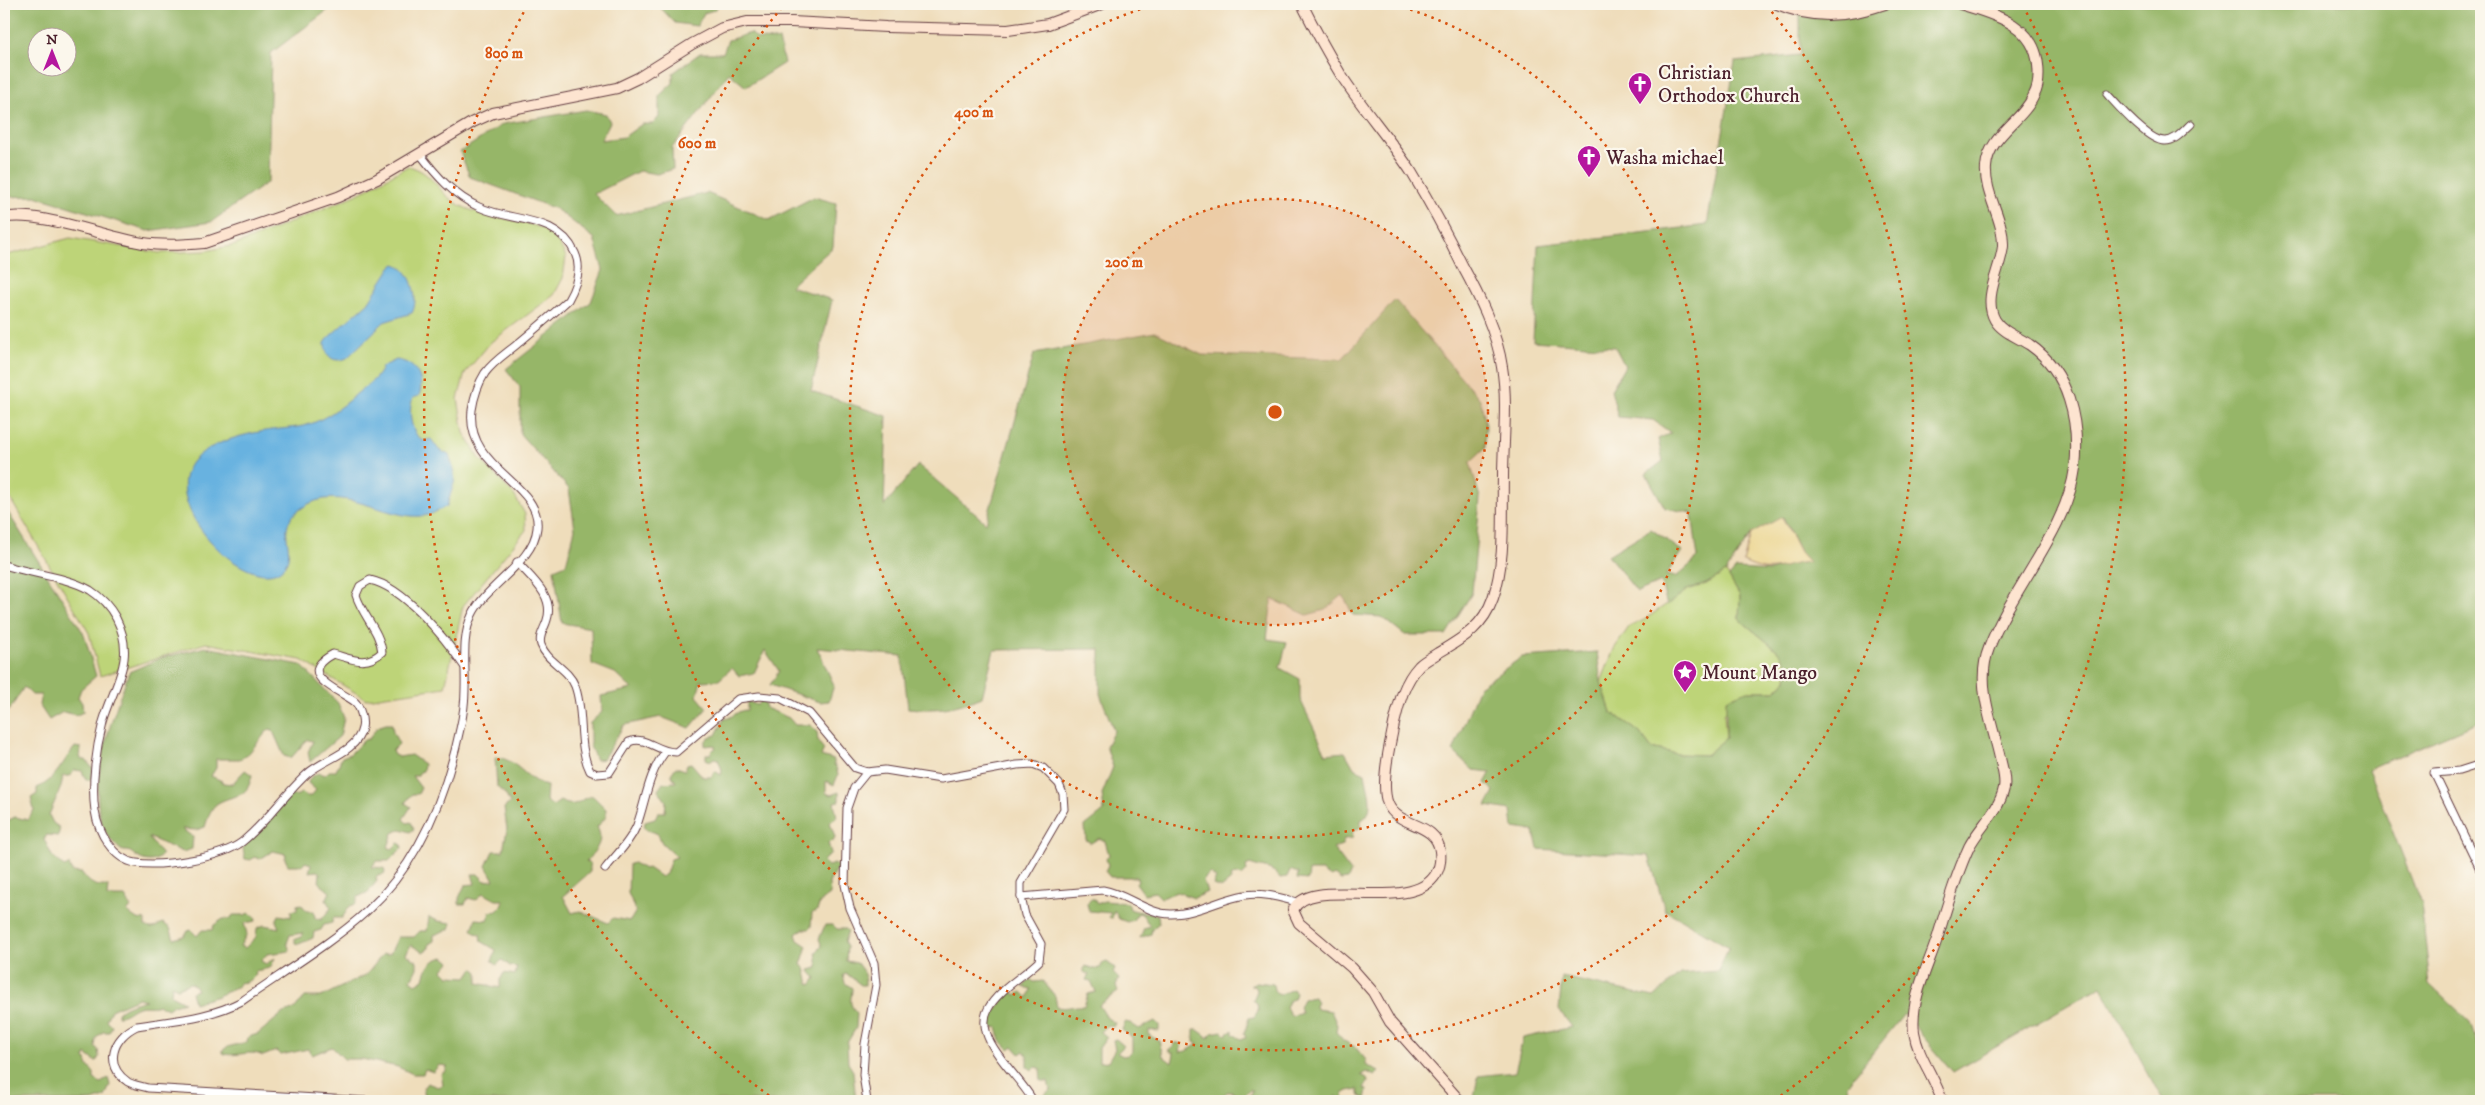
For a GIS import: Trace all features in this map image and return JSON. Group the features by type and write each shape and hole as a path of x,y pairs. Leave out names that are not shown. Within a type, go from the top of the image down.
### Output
{"main road":[{"path":"4,218 28,216 142,242 181,246 204,243 338,198 377,179 473,122 493,113 617,88 638,78 692,44 722,28 747,22 1008,30 1048,24 1102,4"},
{"path":"1302,4 1341,75 1412,173 1476,291 1502,367 1504,402 1500,570 1493,598 1485,618 1471,634 1421,664 1409,679 1395,720 1386,773 1385,795 1389,806 1394,814 1432,832 1439,843 1441,857 1439,869 1433,879 1424,886 1411,890 1377,894 1323,894 1309,896 1297,902 1293,910 1299,923 1352,968 1373,992 1390,1022 1460,1101"},
{"path":"1777,4 1796,12 1821,16 1860,13 1885,4"},
{"path":"1942,1101 1918,1050 1914,1011 1919,988 1961,867 1971,844 1996,808 2005,784 1983,683 1985,663 1999,625 2061,514 2075,467 2074,423 2066,388 2049,360 2025,342 2007,332 1995,321 1991,306 2003,250 2003,234 1987,180 1986,167 1994,145 2034,96 2038,82 2038,60 2029,40 2012,23 2002,17 1960,4"}],"street":[{"path":"2107,94 2130,119 2156,140 2165,142 2175,138 2191,124"},
{"path":"368,1101 148,1088 130,1083 116,1071 113,1057 116,1042 127,1030 137,1026 209,1014 242,1001 368,910 394,882 421,841 439,806 463,717 465,645 472,614 482,599 533,545 537,528 536,512 530,500 492,464 478,444 473,431 473,401 486,372 568,300 575,286 577,257 570,242 556,230 530,220 479,207 458,195 436,174 420,154"},
{"path":"517,562 548,600 549,610 541,632 541,644 549,658 573,682 579,699 584,759 590,771 597,774 610,773 624,747 635,740 643,740 664,752 676,752 738,699 766,696 780,698 809,713 855,768 867,772 885,770 941,779 1033,764 1052,775 1060,784 1064,809 1022,883 1021,897 1026,915 1041,944 1041,954 1039,961 989,1008 984,1021 987,1034 997,1053 1028,1090 1033,1101"},
{"path":"4,565 69,582 89,590 103,600 121,629 126,654 122,673 103,722 99,742 95,779 95,810 100,832 107,843 131,862 153,866 177,862 213,854 241,842 308,773 355,742 363,727 362,716 356,703 326,686 319,676 319,667 323,660 333,654 362,661 374,660 382,652 379,637 360,610 356,595 360,586 370,580 381,582 427,618 464,666"},
{"path":"605,869 626,845 637,825 654,771 664,752"},
{"path":"2481,764 2459,771 2434,773 2481,870"},
{"path":"867,772 854,788 847,808 845,885 850,908 874,962 876,985 865,1044 863,1075 867,1101"},
{"path":"1021,897 1103,890 1116,892 1154,911 1171,914 1196,910 1246,894 1270,896 1297,902"}],"green space":[{"path":"4,4 336,4 271,53 268,182 211,222 148,231 35,196 4,197"},
{"path":"639,4 657,4 644,8"},
{"path":"657,4 720,4 714,10 704,13 697,26 675,23"},
{"path":"1800,4 2481,4 2481,721 2368,769 2421,903 2430,984 2470,1022 2481,1055 2481,1101 2269,1101 2265,1096 2258,1101 2163,1101 2101,986 1953,1072 1904,1014 1847,1085 1849,1101 1478,1101 1474,1098 1478,1076 1515,1072 1523,1038 1572,1027 1559,1010 1562,977 1654,997 1680,974 1718,971 1729,947 1665,910 1649,856 1538,849 1534,831 1513,828 1511,810 1486,806 1494,791 1485,783 1491,772 1473,770 1453,751 1479,687 1522,657 1597,652 1601,682 1611,712 1639,732 1651,748 1677,754 1706,755 1726,738 1726,699 1747,691 1775,691 1787,680 1789,665 1777,650 1739,619 1740,596 1729,577 1736,569 1771,571 1789,564 1808,562 1800,552 1783,517 1751,534 1726,572 1706,584 1687,590 1667,605 1661,582 1637,592 1608,555 1651,529 1682,551 1666,575 1676,577 1698,558 1692,513 1665,508 1646,474 1663,461 1658,439 1671,433 1653,420 1618,417 1611,390 1625,366 1615,347 1533,341 1538,245 1707,225 1735,62 1800,55"},
{"path":"751,33 757,39 779,40 784,63 746,87 729,73 672,148 673,169 657,174 639,171 594,194 616,216 707,193 769,220 814,197 836,203 833,247 790,286 832,300 811,391 887,416 884,506 918,465 986,523 1034,354 1155,332 1202,355 1342,359 1395,300 1480,399 1486,424 1485,448 1470,462 1480,498 1472,593 1446,635 1405,635 1382,617 1353,615 1343,595 1325,610 1307,615 1272,599 1267,639 1287,642 1280,668 1300,679 1300,699 1326,754 1345,752 1354,768 1365,773 1370,799 1369,812 1361,820 1361,827 1353,831 1352,838 1344,839 1342,845 1333,848 1351,872 1348,879 1341,880 1334,875 1331,877 1322,871 1309,871 1308,880 1297,879 1298,873 1290,870 1287,877 1280,878 1274,871 1250,864 1246,866 1247,871 1242,876 1237,874 1230,876 1231,880 1221,888 1213,885 1216,878 1210,873 1203,880 1207,892 1194,898 1177,892 1161,898 1155,892 1144,894 1136,883 1138,880 1136,877 1110,877 1105,871 1108,865 1106,859 1109,855 1105,841 1099,838 1091,843 1086,840 1085,826 1104,811 1102,794 1113,767 1106,746 1114,731 1100,694 1100,649 994,650 982,697 963,704 937,709 908,708 902,656 817,648 834,685 829,701 820,702 770,685 779,671 765,650 754,673 739,676 732,668 719,680 701,681 697,696 707,708 690,728 661,717 624,725 603,759 596,760 590,746 590,723 602,712 601,696 632,689 615,673 592,664 591,628 562,623 554,569 566,564 575,529 569,489 520,434 520,387 506,369 591,302 603,270 594,238 556,209 470,177 460,152 503,124 586,110 606,114 610,122 601,140 624,137 642,124 653,124 659,117 659,96 673,83 673,73 700,53 723,53 728,40"},
{"path":"408,166 423,172 449,198 467,209 543,229 556,239 566,257 563,278 554,295 491,342 465,373 458,399 464,433 480,459 514,495 525,514 526,530 463,606 445,687 366,699 301,660 206,643 100,676 89,633 4,488 4,256 70,238 160,253 205,251 236,245 356,195"},
{"path":"4,506 84,634 96,676 81,689 78,697 82,703 83,712 77,715 63,712 49,720 39,705 41,695 32,695 24,687 4,717"},
{"path":"1726,572 1740,596 1739,619 1777,650 1789,665 1787,680 1775,691 1747,691 1724,713 1726,738 1706,755 1677,754 1651,748 1639,732 1611,712 1601,682 1614,649 1629,627 1644,620 1687,590 1706,584"},
{"path":"206,647 301,665 338,703 344,718 340,736 310,762 308,752 313,741 307,740 291,758 284,756 272,729 268,730 249,753 240,759 216,759 216,768 211,776 223,783 232,784 245,770 252,775 247,789 240,795 215,805 205,827 196,830 182,829 193,837 192,849 183,852 148,837 162,855 155,860 143,860 131,852 122,851 108,836 101,819 98,799 99,777 109,731 129,672 161,658"},
{"path":"747,701 757,705 764,701 766,708 789,718 795,725 810,725 817,731 818,742 824,749 821,756 834,760 836,767 838,775 834,785 826,781 826,793 831,795 839,792 839,801 834,802 837,817 830,822 835,837 833,841 828,843 831,853 823,861 828,866 834,864 838,866 829,883 830,895 820,902 817,911 812,913 811,927 803,929 796,934 798,940 807,946 801,965 805,968 809,984 811,985 816,978 809,970 818,968 816,952 822,946 819,939 825,925 833,925 837,929 846,929 848,931 844,942 847,947 846,961 857,963 865,974 865,985 861,985 847,974 843,975 845,983 852,988 851,1003 857,1013 856,1028 847,1043 848,1063 853,1071 856,1101 426,1101 423,1088 427,1083 438,1087 443,1085 441,1074 446,1071 447,1066 439,1065 433,1072 425,1069 423,1074 413,1074 398,1067 362,1059 344,1059 332,1047 312,1055 308,1049 281,1055 276,1051 263,1056 254,1053 224,1054 222,1051 227,1047 247,1042 248,1037 258,1034 283,1013 293,1010 305,997 321,997 367,974 383,954 390,954 398,937 414,937 420,931 427,931 429,917 438,921 452,923 450,929 434,935 434,941 423,952 411,945 406,954 417,961 417,968 411,980 416,984 424,979 430,964 444,957 450,962 443,970 449,976 467,977 473,968 478,972 478,983 500,988 500,980 504,973 515,975 517,967 510,966 502,960 497,965 492,961 496,950 481,941 480,934 475,933 472,929 476,919 488,920 490,912 497,911 503,905 503,900 496,900 483,893 476,900 468,898 465,904 459,904 459,898 465,885 475,884 472,874 478,874 485,881 494,880 486,866 493,851 503,851 507,829 504,808 510,803 505,794 497,787 495,757 510,761 534,780 547,786 546,801 553,806 560,801 574,804 593,796 606,809 606,817 597,827 600,837 598,846 586,862 590,864 590,872 563,896 572,913 580,911 608,923 613,918 630,921 636,911 628,893 629,864 634,863 644,869 648,868 661,877 666,874 671,859 677,857 662,843 658,834 644,828 645,822 655,819 658,812 665,812 666,801 658,790 663,783 676,782 671,774 676,767 685,770 687,764 691,763 703,777 711,777 715,771 721,775 722,770 718,759 714,758 710,761 706,759 706,754 711,754 711,751 716,748 714,745 705,746 705,742 709,737 716,735 724,719 740,711 747,710"},
{"path":"392,724 393,732 399,744 392,751 394,755 399,757 411,755 424,764 423,771 417,776 412,776 421,788 418,794 412,794 405,803 411,807 403,819 407,823 411,822 414,829 410,832 401,829 393,833 388,847 392,849 398,843 401,844 402,848 389,861 376,861 372,867 384,868 385,873 376,877 377,881 368,892 358,897 356,904 350,906 342,918 333,918 332,923 324,925 321,930 314,932 313,938 299,944 295,943 295,939 302,937 303,933 290,935 287,943 290,951 267,954 261,961 266,964 275,958 270,968 255,971 256,975 247,982 239,983 238,986 218,996 194,1003 191,992 197,990 194,985 190,983 177,988 172,985 171,995 184,1002 173,1005 168,1009 159,1005 140,1006 118,1016 118,1012 131,1004 146,1000 138,998 111,1010 106,1020 112,1026 109,1032 103,1032 96,1038 95,1046 99,1057 96,1062 86,1054 85,1057 88,1066 94,1073 94,1079 101,1083 108,1078 110,1085 105,1097 92,1101 4,1101 4,828 9,820 15,817 28,820 34,810 31,798 37,794 37,788 54,776 75,747 81,748 80,757 82,760 86,760 93,769 91,780 86,780 82,771 75,770 70,776 63,776 61,787 49,815 53,823 60,828 58,836 47,835 44,839 52,856 64,867 69,865 72,872 82,873 93,884 108,886 107,897 125,897 131,907 127,912 137,919 145,920 145,926 148,927 153,928 163,923 170,928 174,939 184,936 191,930 197,936 202,930 212,930 214,925 223,919 230,919 233,915 245,915 248,913 255,916 256,921 244,923 247,934 240,946 245,948 256,937 257,928 264,925 279,928 276,921 279,915 291,917 291,911 297,910 297,905 301,904 307,911 314,911 315,918 321,920 331,908 326,900 330,892 319,883 320,873 317,871 309,872 311,865 306,862 302,865 288,865 285,859 286,854 273,851 260,859 254,857 251,860 245,859 243,849 245,844 290,796 298,795 302,792 306,796 311,796 316,790 308,783 310,778 318,773 325,775 329,771 336,771 342,757 350,754 364,740 369,739 377,727"},
{"path":"1090,899 1094,899 1097,904 1104,901 1128,903 1130,909 1158,915 1159,923 1152,929 1151,934 1140,938 1144,928 1150,926 1142,914 1138,913 1133,920 1127,922 1119,919 1114,910 1112,919 1109,917 1111,913 1089,911 1087,904"},
{"path":"1107,962 1115,968 1113,973 1119,979 1116,985 1118,992 1099,1005 1107,1018 1115,1023 1113,1027 1108,1025 1101,1032 1107,1037 1099,1048 1099,1062 1108,1061 1115,1049 1113,1040 1116,1039 1124,1046 1117,1053 1123,1056 1128,1055 1132,1051 1132,1037 1122,1030 1125,1022 1139,1029 1155,1021 1159,1025 1159,1031 1149,1030 1149,1035 1159,1041 1163,1056 1172,1063 1174,1054 1168,1050 1173,1048 1174,1043 1179,1043 1181,1046 1180,1052 1187,1051 1198,1044 1194,1042 1194,1030 1198,1030 1209,1038 1212,1033 1222,1031 1226,1035 1233,1030 1233,1034 1241,1039 1246,1038 1244,1034 1249,1018 1254,1017 1258,1011 1257,1003 1253,1000 1257,991 1256,987 1250,985 1256,982 1273,984 1274,990 1279,995 1293,989 1296,993 1294,999 1290,1000 1286,1007 1291,1016 1302,1013 1299,1007 1303,999 1314,997 1317,1002 1316,1009 1331,1011 1337,1025 1336,1032 1344,1041 1355,1047 1366,1060 1366,1065 1379,1072 1375,1076 1366,1072 1361,1075 1367,1078 1368,1082 1364,1089 1367,1090 1365,1099 1360,1096 1358,1089 1343,1094 1343,1098 1348,1101 1340,1101 1337,1096 1331,1101 1247,1101 1252,1090 1249,1090 1237,1101 1233,1092 1227,1092 1222,1097 1223,1101 1131,1101 1130,1093 1116,1101 1042,1101 1044,1095 1050,1090 1048,1081 1041,1081 1040,1068 1035,1067 1032,1070 1027,1066 1027,1055 1024,1051 1020,1054 1013,1046 1009,1049 1001,1041 997,1027 994,1028 988,1023 1007,993 1012,991 1015,995 1022,992 1028,998 1031,989 1023,987 1030,979 1034,982 1043,981 1055,996 1057,1007 1084,1006 1088,994 1096,992 1091,981 1086,980 1089,974 1083,972 1083,969 1085,966 1095,969 1100,968 1103,963"}],"sand":[{"path":"1782,517 1800,552 1809,562 1776,569 1762,569 1743,562 1751,534"}],"water":[{"path":"395,264 406,271 410,278 415,300 412,313 384,322 347,358 338,360 331,358 326,352 325,343 331,335 368,303 391,267"},
{"path":"396,360 409,364 420,378 421,390 419,396 413,398 411,403 411,422 413,428 419,438 424,441 431,439 439,450 449,455 455,480 447,506 423,516 408,516 347,500 331,498 316,501 294,514 287,528 289,552 287,561 285,565 272,574 254,572 234,562 214,545 198,525 187,503 185,481 193,461 209,449 241,436 262,431 303,426 326,417 370,383 382,367"}],"place":[{"name":"Christian Orthodox Church","path":"1640,105"},
{"name":"Washa michael","path":"1589,178"},
{"name":"Mount Mango","path":"1685,693"}]}
